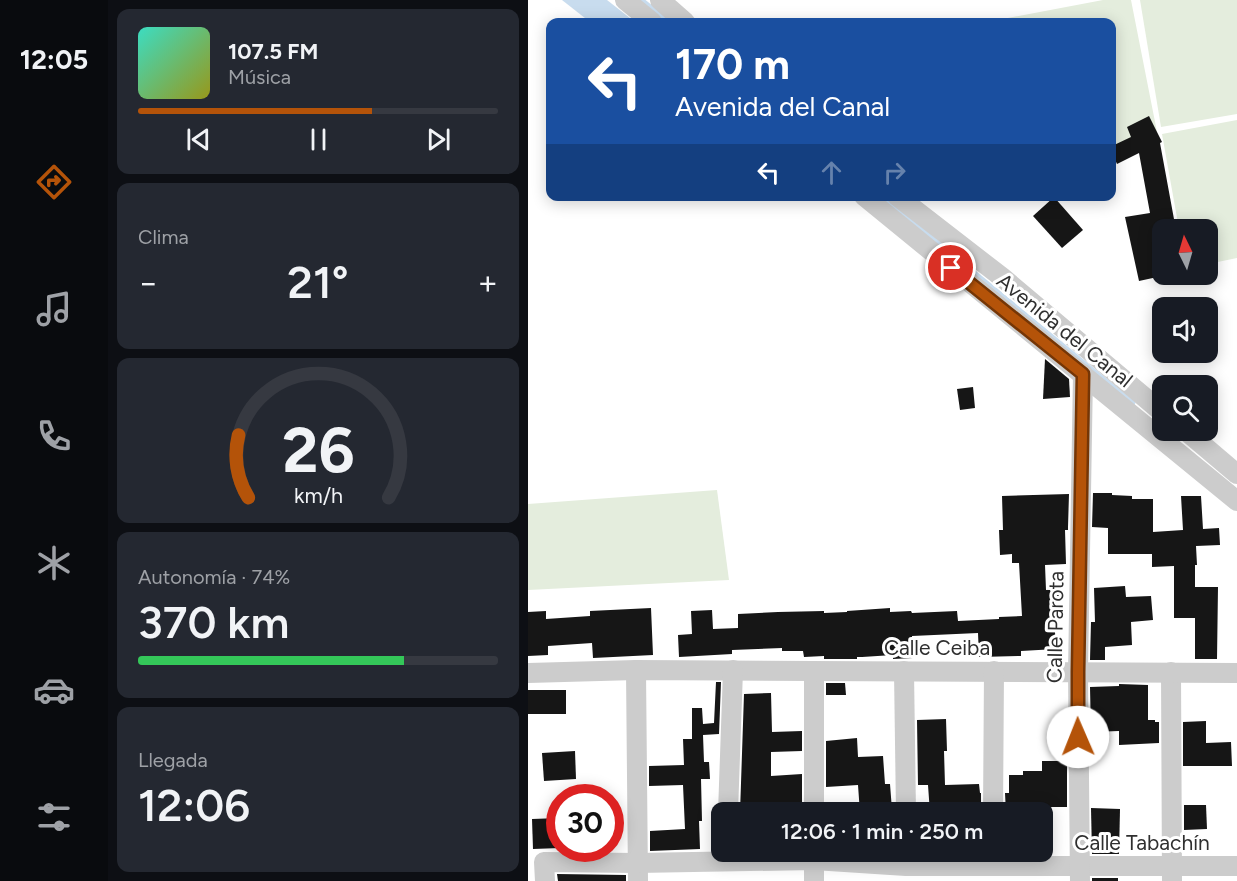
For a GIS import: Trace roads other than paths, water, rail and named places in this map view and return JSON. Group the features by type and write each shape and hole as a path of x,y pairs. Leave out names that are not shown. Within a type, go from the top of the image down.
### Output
{"street":[{"path":"625,0 647,18"},
{"path":"660,0 681,18"},
{"name":"Avenida del Canal","path":"870,201 1237,501"},
{"path":"903,201 1002,278 1152,404"},
{"name":"Calle Parota","path":"1080,873 1078,672 1083,374"},
{"path":"1198,441 1237,474"},
{"path":"636,670 638,872"},
{"name":"Calle Ceiba","path":"528,673 636,670 1237,673"},
{"path":"728,802 733,670"},
{"path":"814,670 814,802"},
{"path":"904,671 906,802"},
{"path":"993,802 994,671"},
{"path":"1171,672 1172,873"},
{"name":"Calle Tabachín","path":"545,872 638,872 711,860"},
{"path":"814,862 814,881"},
{"name":"Calle Tabachín","path":"869,862 906,866 992,866 1080,873 1172,873 1237,866"}],"water":[{"path":"562,0 607,0 630,18 585,18"}],"waterway":[{"path":"642,0 664,18"},
{"path":"887,201 1133,403"}]}
